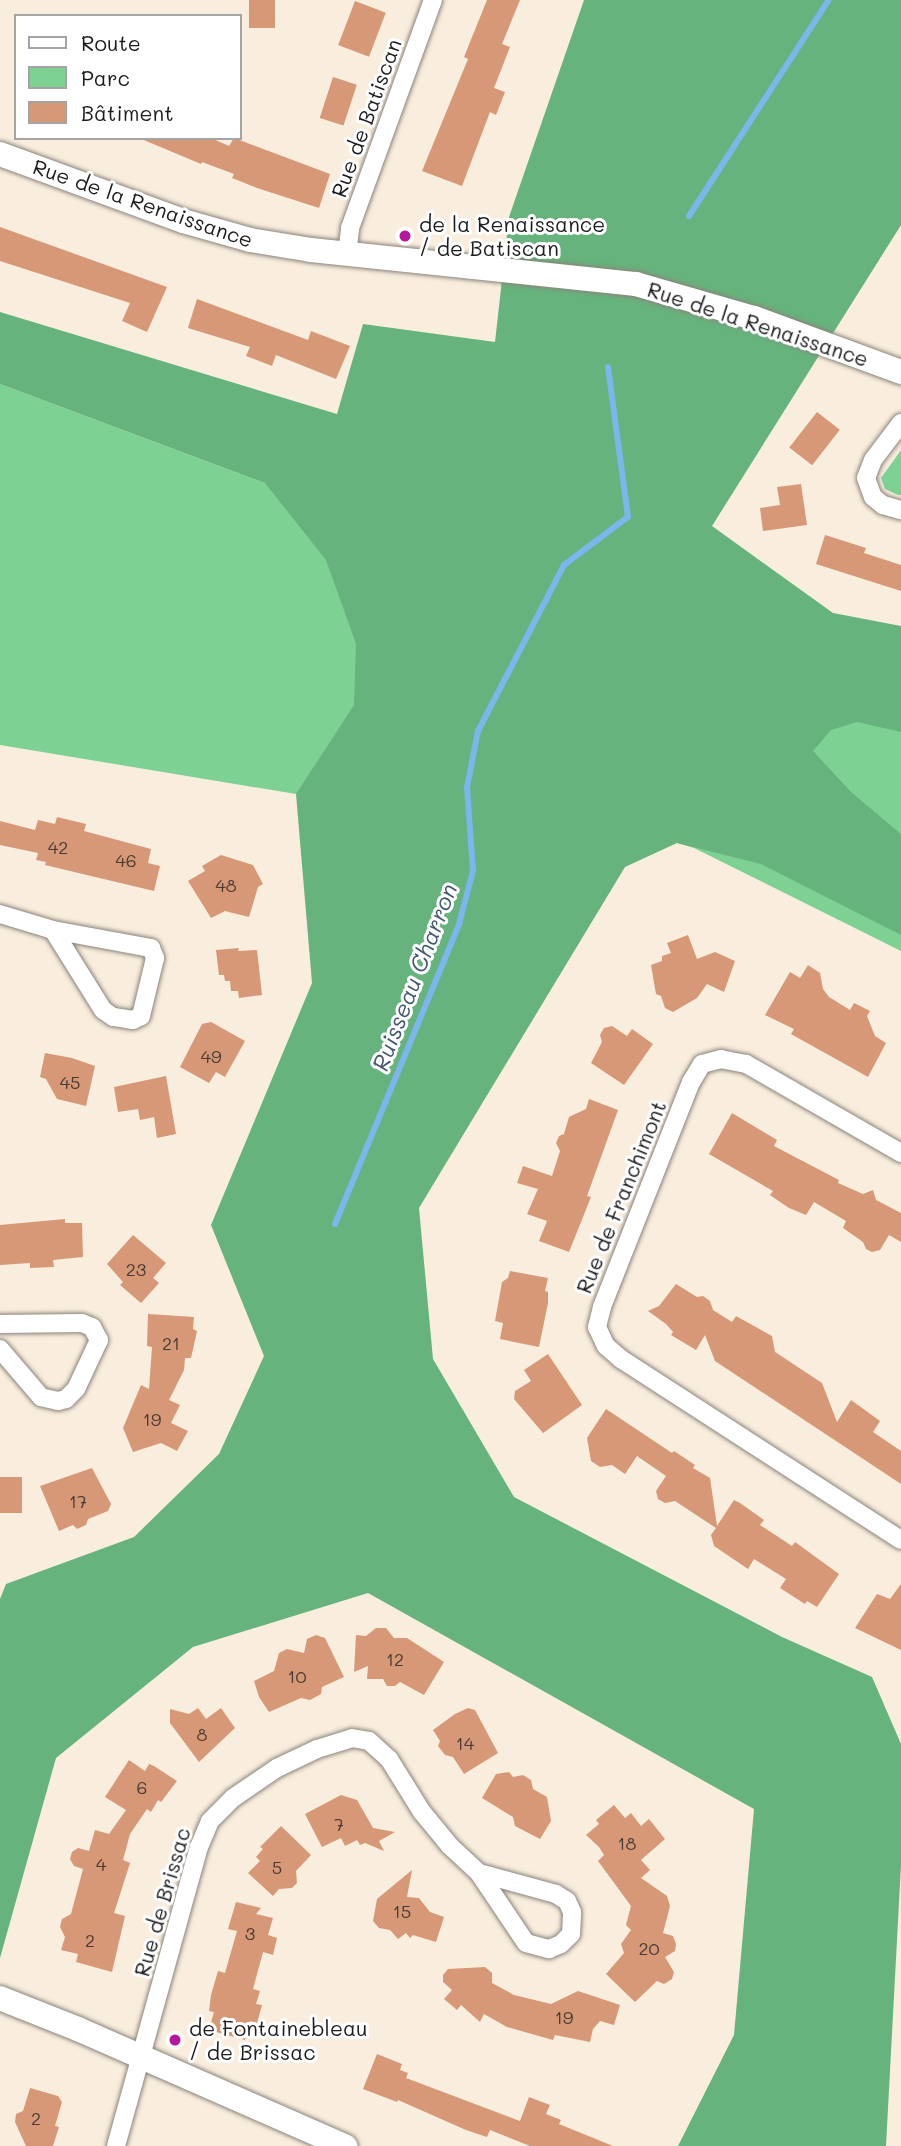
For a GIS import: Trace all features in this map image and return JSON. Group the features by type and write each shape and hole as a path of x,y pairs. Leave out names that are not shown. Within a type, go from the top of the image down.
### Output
{"street":[{"name":"Rue de Batiscan","path":"346,254 350,228 433,0"},
{"name":"Rue de la Renaissance","path":"0,153 230,234 288,247 559,273 646,286 754,318 901,372"},
{"path":"901,423 873,460 866,478 873,497 883,505 901,510"},
{"path":"0,914 53,930 151,948 155,958 141,1016 133,1020 113,1017 103,1010 53,930"},
{"name":"Rue de Franchimont","path":"901,1153 746,1064 721,1059 702,1064 681,1106 602,1307 597,1327 606,1346 621,1359 901,1540"},
{"path":"0,1324 82,1323 92,1327 99,1340 76,1389 65,1399 58,1401 41,1397 0,1349"},
{"name":"Rue de Brissac","path":"142,2058 205,1831 210,1821 233,1798 277,1768 337,1741 352,1738 369,1741 389,1759 422,1812 450,1846 479,1872 526,1942 549,1949 572,1934 572,1912 567,1901 555,1894 479,1872"},
{"path":"0,1998 345,2146"},
{"path":"116,2146 142,2058"}],"green space":[{"path":"584,0 901,0 901,225 712,526 833,613 901,626 901,732 857,722 831,730 813,751 851,792 901,834 901,935 761,864 677,843 625,867 419,1208 433,1359 514,1497 782,1637 872,1677 901,1744 901,1865 886,2146 678,2146 734,2035 754,1809 368,1593 193,1647 56,1758 0,1958 0,1599 6,1584 134,1537 219,1454 264,1356 211,1225 312,983 296,794 354,705 356,644 326,560 265,483 0,384 0,312 337,414 363,324 495,342 509,217"},
{"path":"0,384 265,483 901,730 901,951 694,848 677,843 296,794 0,745"},
{"path":"901,450 901,495 898,495 885,489 881,478"}],"building":[{"path":"249,0 275,0 275,28 249,28"},
{"path":"487,0 520,0 502,44 510,47 494,88 505,92 496,115 490,112 462,186 422,171 468,59 464,57"},
{"path":"355,1 386,13 369,57 338,45"},
{"path":"333,77 357,85 343,126 320,118"},
{"path":"144,140 216,140 229,146 233,140 239,140 330,174 319,208 257,188 232,178 234,174 202,162 201,164"},
{"path":"0,227 167,287 147,332 122,321 130,303 0,261"},
{"path":"197,299 308,340 311,331 350,346 336,379 276,355 272,366 246,356 250,347 188,328"},
{"path":"817,412 840,430 812,465 789,447"},
{"path":"801,484 807,525 763,531 760,508 780,505 777,487"},
{"path":"825,535 866,548 864,553 901,565 901,591 816,564"},
{"path":"57,817 86,824 84,831 151,849 148,863 160,866 154,891 45,865 46,862 36,860 38,853 0,845 0,821 35,830 38,820 55,824"},
{"path":"221,855 253,865 263,884 258,887 249,917 225,911 211,918 188,881 205,871 202,866"},
{"path":"688,935 697,959 715,952 735,961 724,992 707,984 697,998 673,1012 665,1008 661,996 656,994 651,965 662,961 662,956 671,953 667,943"},
{"path":"239,948 238,951 257,950 262,995 239,998 238,991 231,991 230,981 225,981 224,975 219,975 216,950"},
{"path":"808,965 820,973 823,989 829,997 850,1010 854,1003 870,1011 867,1016 875,1036 886,1043 868,1077 791,1034 794,1029 765,1015 790,972 800,978"},
{"path":"211,1022 245,1041 225,1077 216,1072 209,1083 180,1067 202,1024"},
{"path":"612,1026 627,1036 632,1029 653,1044 624,1085 591,1063 602,1042 600,1035 604,1028"},
{"path":"45,1053 95,1066 86,1106 57,1099 46,1079 40,1077"},
{"path":"166,1076 176,1134 157,1138 154,1117 140,1120 138,1109 118,1112 114,1087"},
{"path":"589,1099 618,1110 587,1196 591,1197 569,1252 539,1241 547,1221 527,1214 538,1189 517,1183 523,1166 552,1176 560,1151 556,1143 559,1136 564,1134 569,1117 586,1109"},
{"path":"732,1113 777,1140 774,1146 839,1180 838,1183 863,1194 873,1190 876,1200 901,1213 901,1242 889,1235 880,1250 872,1252 843,1228 846,1221 814,1202 806,1215 789,1208 770,1195 773,1191 709,1154"},
{"path":"65,1219 65,1223 82,1223 83,1257 53,1260 54,1267 30,1268 30,1263 0,1265 0,1225"},
{"path":"133,1235 166,1263 153,1278 159,1283 141,1303 120,1285 123,1282 107,1264"},
{"path":"510,1271 548,1278 545,1291 548,1292 548,1303 539,1347 500,1339 503,1323 495,1321 502,1282 508,1278"},
{"path":"676,1284 697,1297 703,1296 710,1301 713,1310 732,1322 736,1316 772,1336 775,1352 822,1383 837,1422 851,1400 880,1421 873,1432 901,1451 901,1484 715,1361 705,1335 696,1350 671,1335 673,1332 666,1324 648,1311 659,1306"},
{"path":"148,1314 194,1317 193,1329 197,1331 191,1358 185,1358 184,1370 169,1400 180,1405 171,1423 188,1431 177,1451 161,1443 133,1452 123,1428 141,1385 149,1389 152,1347 147,1346"},
{"path":"548,1354 582,1405 543,1433 514,1399 515,1391 531,1381 524,1370"},
{"path":"606,1409 672,1453 674,1451 695,1465 693,1468 710,1478 717,1526 734,1500 764,1520 760,1525 792,1546 795,1542 839,1574 817,1607 807,1601 805,1604 780,1588 786,1579 754,1559 748,1569 714,1546 711,1535 716,1528 675,1501 665,1503 658,1499 656,1491 666,1476 637,1456 625,1474 612,1465 600,1467 591,1461 587,1438"},
{"path":"92,1468 111,1504 108,1511 88,1519 86,1525 77,1529 73,1525 59,1531 40,1486"},
{"path":"0,1477 22,1477 22,1513 0,1513"},
{"path":"901,1584 901,1650 855,1628 877,1594 890,1599"},
{"path":"376,1628 386,1628 394,1638 407,1638 444,1662 424,1695 400,1682 395,1686 387,1686 383,1679 367,1679 368,1666 354,1672 356,1635 366,1636"},
{"path":"316,1635 325,1638 344,1677 322,1687 321,1694 310,1700 301,1698 269,1712 259,1697 254,1681 274,1671 279,1653 287,1649 304,1653 307,1639"},
{"path":"198,1708 206,1719 221,1708 235,1728 199,1762 170,1723 170,1709 189,1714"},
{"path":"468,1708 475,1710 498,1753 464,1774 453,1757 445,1755 438,1746 440,1741 433,1730"},
{"path":"129,1760 145,1771 149,1764 154,1766 177,1781 161,1802 158,1800 151,1812 147,1809 130,1834 123,1860 130,1863 114,1913 125,1916 112,1972 76,1962 78,1954 61,1950 65,1937 60,1927 62,1919 71,1914 83,1869 74,1866 70,1859 72,1852 78,1848 89,1851 95,1830 109,1834 126,1810 105,1797"},
{"path":"509,1772 513,1777 523,1775 531,1780 533,1789 547,1797 551,1821 540,1839 515,1826 513,1817 482,1798 496,1774"},
{"path":"341,1795 357,1800 373,1828 395,1832 379,1841 384,1851 365,1843 360,1845 357,1840 345,1846 341,1838 322,1847 305,1814"},
{"path":"614,1805 625,1818 631,1813 641,1826 649,1819 665,1839 641,1860 650,1870 641,1878 667,1896 670,1906 663,1933 673,1936 676,1944 675,1951 665,1957 674,1972 672,1979 664,1984 657,1981 635,2002 606,1974 624,1953 621,1944 631,1930 626,1925 631,1906 598,1861 604,1855 599,1847 586,1835 599,1824 596,1820"},
{"path":"281,1826 311,1855 296,1871 297,1883 292,1888 279,1889 273,1896 248,1873 260,1861 256,1857 263,1849 260,1847"},
{"path":"412,1870 407,1897 419,1898 430,1912 444,1917 436,1942 413,1935 410,1938 406,1933 398,1939 390,1930 379,1928 373,1921 377,1899"},
{"path":"236,1902 261,1908 256,1914 273,1918 268,1935 277,1938 273,1955 263,1952 253,1989 260,1991 256,2004 262,2005 257,2023 250,2021 245,2040 209,2030 214,2012 209,2011 211,1995 218,1971 225,1973 237,1931 228,1929"},
{"path":"485,1967 492,1973 492,1983 514,1995 551,2004 578,1991 620,2005 614,2025 600,2021 593,2029 590,2042 555,2035 553,2040 507,2027 484,2014 480,2022 461,2005 457,2010 444,1999 452,1990 443,1982 443,1975 448,1969"},
{"path":"377,2054 402,2064 400,2070 408,2073 406,2078 520,2121 529,2097 550,2105 546,2114 561,2120 559,2124 613,2146 530,2146 490,2130 487,2137 466,2130 398,2100 397,2102 363,2089"},
{"path":"30,2088 58,2096 62,2102 53,2146 26,2146 15,2122 16,2114 23,2111"}],"waterway":[{"name":"Ruisseau Charron","path":"689,216 829,0"},
{"name":"Ruisseau Charron","path":"335,1224 459,924 473,871 467,787 478,731 564,565 628,517 608,367"}],"place":[{"name":"de la Renaissance / de Batiscan","path":"405,236"},
{"name":"de Fontainebleau / de Brissac","path":"175,2040"}]}
